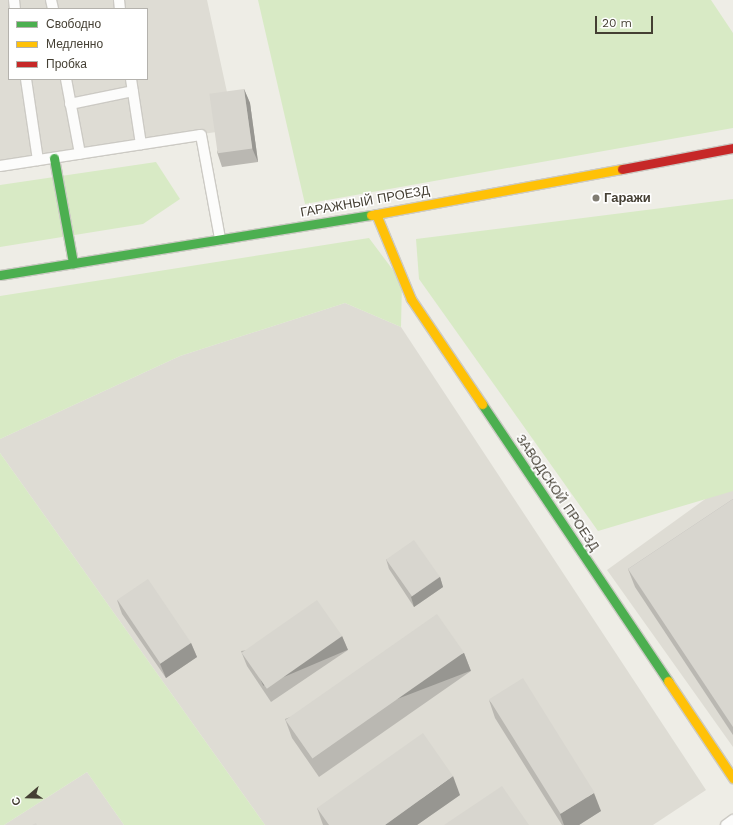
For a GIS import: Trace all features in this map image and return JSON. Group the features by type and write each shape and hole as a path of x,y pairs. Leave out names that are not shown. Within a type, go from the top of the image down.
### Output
{"street":[{"name":"ГАРАЖНЫЙ ПРОЕЗД","path":"0,275 376,214 733,148"},
{"path":"54,158 73,263"},
{"name":"ЗАВОДСКОЙ ПРОЕЗД","path":"376,214 411,300 733,778"}],"lane":[{"path":"26,80 38,160"},
{"path":"66,80 80,154"},
{"path":"131,80 141,144"},
{"path":"70,104 133,91"},
{"path":"0,166 201,135 220,239"},
{"path":"726,825 733,820"}],"shaded area":[{"path":"0,0 207,0 235,129 0,166"},
{"path":"345,303 401,327 706,790 653,825 265,825 0,453 0,439 180,356"},
{"path":"733,479 733,747 607,570"},
{"path":"87,772 124,825 4,825"}],"green space":[{"path":"258,0 711,0 733,33 733,128 305,204"},
{"path":"156,162 180,199 143,224 0,247 0,185"},
{"path":"733,199 733,491 598,531 419,279 416,239"},
{"path":"369,238 402,282 401,327 345,303 180,356 0,439 0,296"},
{"path":"0,453 265,825 124,825 87,772 4,825 0,825"}],"building":[{"path":"244,89 252,148 218,153 209,94"},
{"path":"733,499 733,727 628,569"},
{"path":"414,540 440,577 412,596 386,560"},
{"path":"148,579 191,643 160,664 117,600"},
{"path":"317,600 342,636 267,689 242,653"},
{"path":"437,614 464,653 312,759 285,720"},
{"path":"523,678 595,792 561,814 489,699"},
{"path":"423,733 453,776 385,825 329,825 317,808"},
{"path":"502,786 529,825 444,825"}],"traffic: fast":[{"path":"54,158 73,263"},
{"path":"0,275 371,215"},
{"path":"482,404 668,681"}],"traffic: slow":[{"path":"371,215 622,169"},
{"path":"376,214 411,299 482,404"},
{"path":"668,681 733,778"}],"traffic: jam":[{"path":"622,169 733,148"}],"place":[{"name":"Гаражи","path":"596,198"}]}
